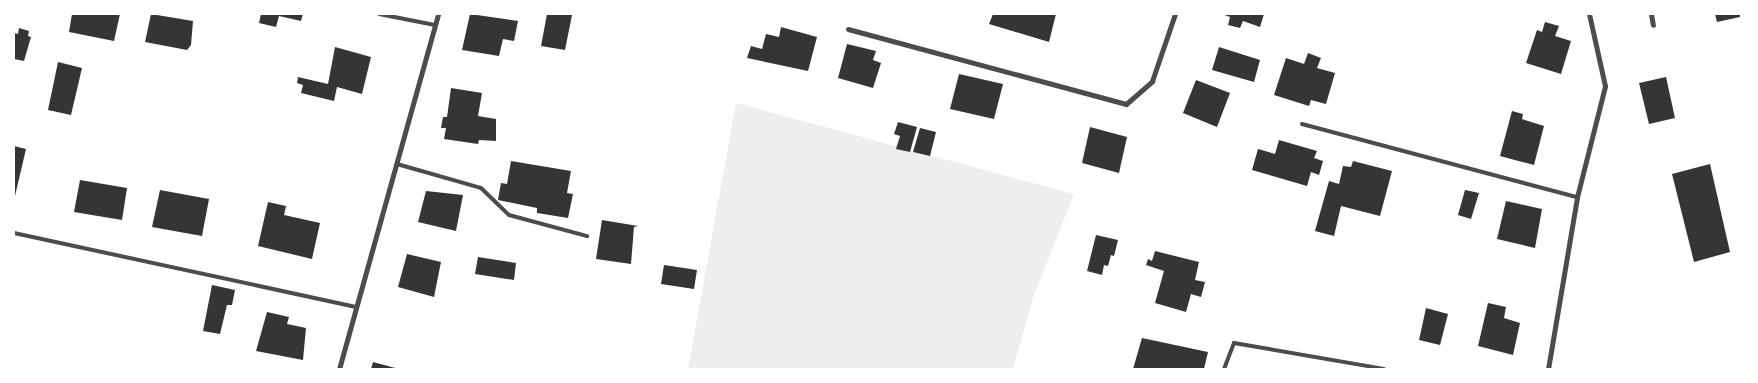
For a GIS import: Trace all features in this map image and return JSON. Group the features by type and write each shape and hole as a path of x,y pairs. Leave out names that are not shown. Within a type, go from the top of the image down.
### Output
{"street":[{"path":"339,369 438,14"},
{"path":"848,29 1126,104 1152,81 1175,14"},
{"path":"1548,369 1576,197 1605,86 1588,14"},
{"path":"1651,14 1654,25"}],"lane":[{"path":"379,14 435,25"},
{"path":"1302,124 1576,197"},
{"path":"397,164 481,188 509,215 587,236"},
{"path":"14,233 357,307"},
{"path":"1224,369 1234,343 1384,369"}],"shaded area":[{"path":"736,103 1074,194 1033,298 1013,369 688,369"}],"building":[{"path":"72,14 120,14 114,41 69,32"},
{"path":"151,14 193,21 191,45 187,50 145,42"},
{"path":"261,14 303,14 301,21 279,16 276,27 259,23"},
{"path":"470,14 518,21 514,41 503,39 499,56 462,50"},
{"path":"547,14 572,15 565,50 541,46"},
{"path":"993,14 1056,14 1049,42 989,24"},
{"path":"1222,14 1264,14 1260,27 1243,21 1240,28 1228,25 1230,17"},
{"path":"1715,14 1740,14 1740,17 1717,22"},
{"path":"1545,22 1559,26 1555,36 1571,41 1561,74 1526,63 1537,30 1542,32"},
{"path":"781,27 817,37 808,71 747,58 751,46 762,49 766,34 779,37"},
{"path":"19,28 29,31 28,36 31,37 24,61 14,59 14,33 18,34"},
{"path":"847,44 876,51 873,60 881,63 873,88 838,78"},
{"path":"335,47 371,57 362,94 337,87 334,101 301,93 303,85 297,83 298,77 328,84"},
{"path":"1219,47 1260,60 1254,82 1212,70"},
{"path":"1308,53 1321,58 1317,68 1335,73 1326,104 1311,100 1309,106 1274,95 1286,58 1304,64"},
{"path":"58,62 82,68 71,115 48,110"},
{"path":"959,74 1003,84 994,119 950,109"},
{"path":"1666,77 1675,118 1649,124 1639,83"},
{"path":"1196,80 1230,93 1217,127 1183,113"},
{"path":"451,88 482,93 478,116 496,119 496,141 479,140 478,144 444,139 446,128 441,128 443,117 447,117"},
{"path":"1512,111 1523,114 1522,119 1544,126 1534,165 1500,156"},
{"path":"898,122 917,127 910,152 896,149 900,136 894,134"},
{"path":"1090,127 1127,137 1119,173 1082,163"},
{"path":"920,128 936,132 930,156 913,152"},
{"path":"1279,140 1317,151 1314,158 1323,161 1319,175 1311,172 1307,186 1252,170 1258,149 1275,154"},
{"path":"14,146 26,149 15,196 14,196"},
{"path":"511,161 571,171 567,193 573,194 568,218 537,213 537,208 498,200 501,183 507,184"},
{"path":"1353,161 1392,171 1380,216 1341,206 1334,236 1315,231 1329,181 1339,184 1343,166 1351,167"},
{"path":"1710,164 1730,252 1694,262 1672,174"},
{"path":"80,180 127,188 122,220 74,212"},
{"path":"160,190 209,199 202,236 152,227"},
{"path":"1465,190 1479,193 1471,219 1458,215"},
{"path":"426,191 463,195 456,231 418,222"},
{"path":"1506,201 1542,209 1535,248 1497,239"},
{"path":"268,202 286,206 284,215 320,223 312,259 258,246"},
{"path":"602,220 638,226 634,227 631,264 596,259"},
{"path":"1096,235 1118,240 1114,256 1111,255 1108,266 1104,265 1102,275 1087,271"},
{"path":"1155,251 1199,262 1195,280 1205,282 1201,297 1191,294 1186,312 1155,303 1164,271 1146,265 1148,259 1152,261"},
{"path":"407,254 441,262 434,297 398,287"},
{"path":"478,257 516,263 514,280 475,274"},
{"path":"664,265 697,270 694,289 661,284"},
{"path":"212,285 235,290 232,305 227,305 220,334 203,331"},
{"path":"1488,303 1506,307 1504,318 1520,323 1513,355 1478,346"},
{"path":"1426,308 1448,314 1440,345 1419,340"},
{"path":"267,312 289,317 287,324 306,328 303,360 256,351"},
{"path":"1142,338 1208,352 1204,369 1133,369"},
{"path":"373,362 399,369 371,369"}]}
